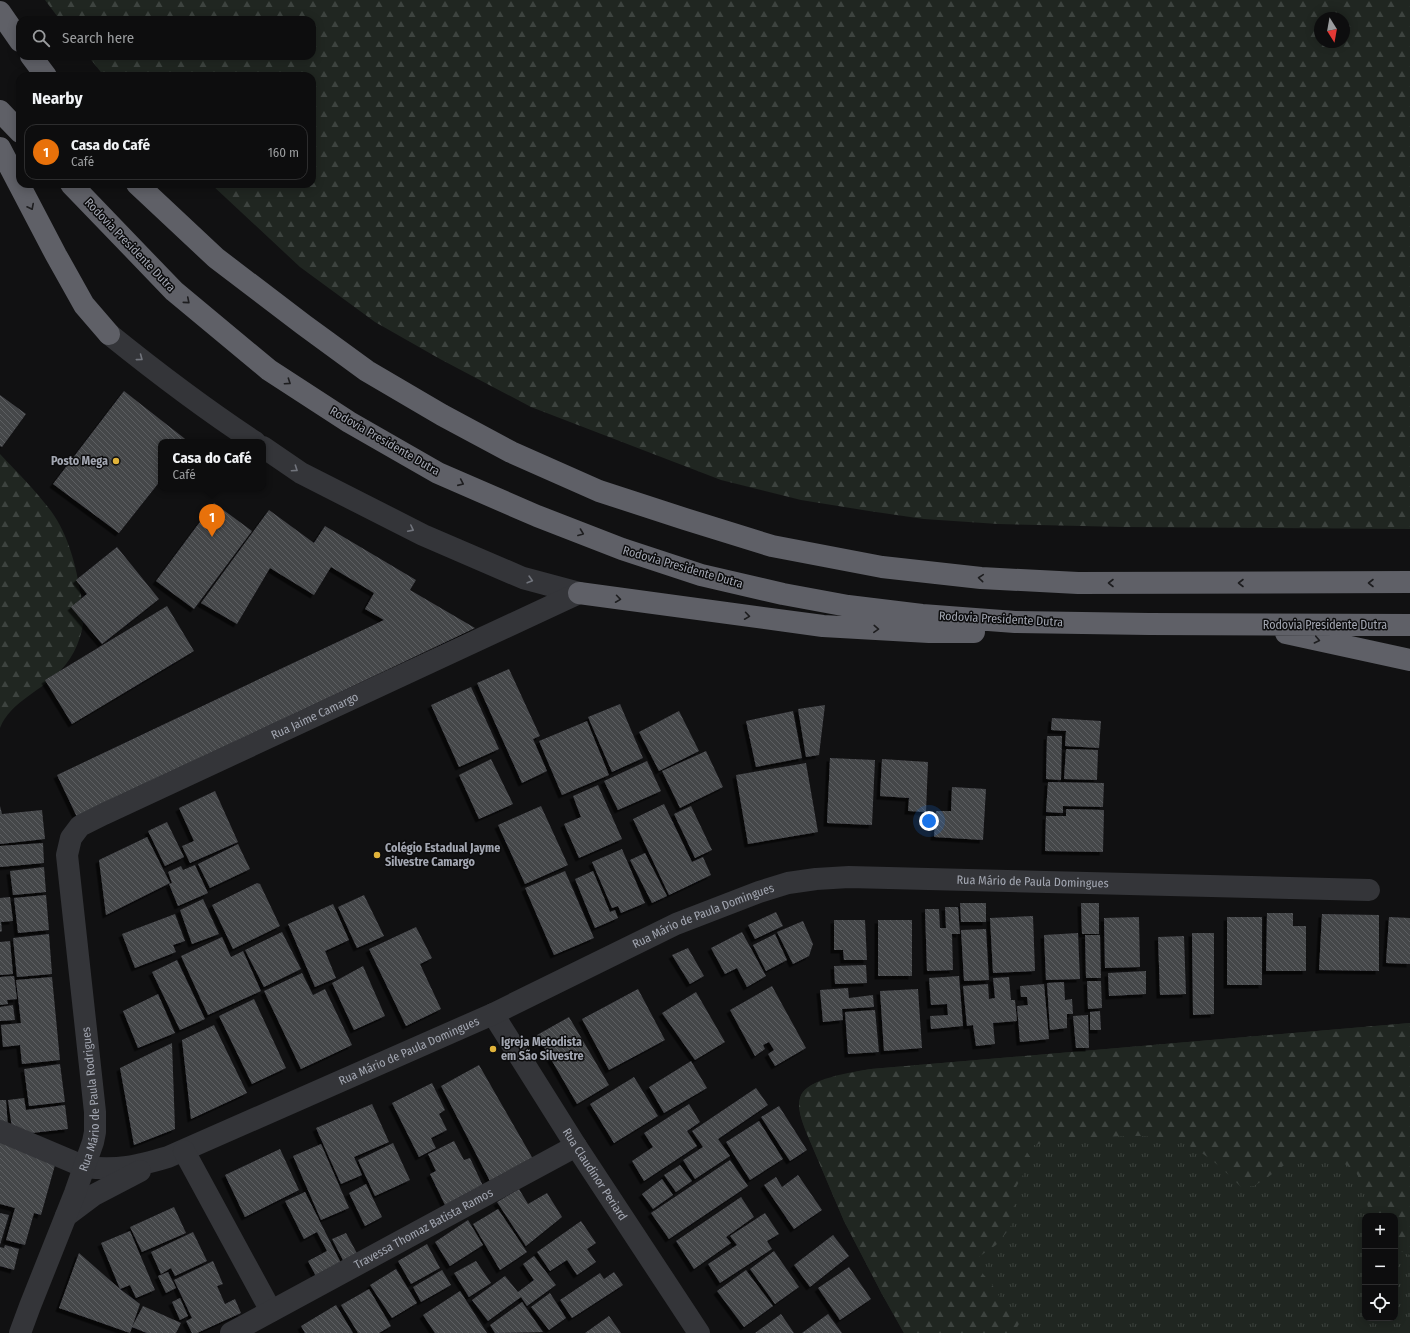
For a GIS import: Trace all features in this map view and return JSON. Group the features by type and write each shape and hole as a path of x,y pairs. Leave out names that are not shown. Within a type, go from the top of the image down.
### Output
{"highway":[{"path":"0,12 16,35"},
{"path":"34,60 43,72"},
{"path":"0,112 16,128"},
{"path":"0,148 16,178"},
{"path":"21,188 84,305 109,334"},
{"name":"Rodovia Presidente Dutra","path":"75,188 174,291 269,370 348,422 438,473 537,516 622,549 701,574 783,594 841,605 922,615 1015,622 1410,625"},
{"path":"141,188 216,258 304,325 367,370 442,415 511,452 599,491 685,519 772,546 882,567 981,578 1078,583 1410,582"},
{"path":"580,593 823,626 921,632 1056,631 1149,624"},
{"path":"1252,624 1306,638 1410,660"}],"street":[{"path":"109,334 226,423 250,439"},
{"path":"266,449 301,473 422,535 523,578 580,593"},
{"name":"Rua Jaime Camargo","path":"68,855 71,838 80,826 580,593"},
{"name":"Rua Mário de Paula Rodrigues","path":"20,1333 85,1167 95,1132 95,1112 68,855"},
{"name":"Rua Mário de Paula Domingues","path":"0,1131 85,1167 105,1169 127,1168 176,1154 493,1014 676,924 759,892 788,883 816,879 849,877 1369,890"},
{"name":"Rua Claudinor Periard","path":"493,1014 576,1146 699,1333"},
{"name":"Travessa Thomaz Batista Ramos","path":"231,1333 576,1146"},
{"path":"65,1217 94,1195 124,1178 176,1154 271,1310"}],"green space":[{"path":"45,0 1410,0 1410,529 1124,527 998,524 924,519 801,500 721,480 531,407 440,359 375,322 300,267 215,188 316,188 316,72 101,72 91,60 316,60 316,16 57,16"},
{"path":"0,454 51,511 63,531 74,563 84,617 82,632 74,652 66,664 54,677 19,703 5,719 0,728"},
{"path":"1410,1023 1410,1333 904,1333 844,1221 802,1121 799,1103 804,1091 811,1085 842,1074 871,1069"},
{"path":"1410,1023 1410,1255 1398,1250 1398,1213 1369,1213 1363,1186 1356,1172 1341,1161 1294,1158 1254,1186 1241,1187 1207,1156 1199,1151 1182,1143 1157,1137 1118,1136 1038,1144 1024,1148 1033,1161 1015,1189 1014,1221 996,1245 980,1256 976,1266 991,1283 1007,1309 1020,1322 1014,1333 904,1333 844,1221 807,1134 799,1108 799,1101 802,1093 815,1083 845,1074 871,1069"}],"building":[{"name":"Posto Mega","path":"124,391 185,439 158,439 158,484 119,533 53,484"},
{"path":"0,395 26,414 2,447 0,446"},
{"path":"214,503 252,531 194,609 156,581"},
{"path":"269,510 314,543 325,526 416,580 410,590 475,628 77,817 57,775 384,620 365,609 374,593 331,567 314,595 270,568 237,624 201,603"},
{"path":"117,547 159,599 102,644 71,607 87,594 76,580"},
{"path":"167,606 194,651 72,724 45,680"},
{"path":"509,669 540,736 533,739 547,771 522,783 477,683"},
{"path":"471,687 499,749 459,767 431,705"},
{"path":"620,704 643,758 612,772 588,717"},
{"path":"825,705 819,755 806,757 798,709"},
{"path":"679,711 699,751 659,771 639,732"},
{"path":"793,711 802,758 756,767 746,721"},
{"path":"1052,718 1101,721 1099,748 1065,746 1066,731 1051,730"},
{"path":"587,721 609,775 562,795 539,741"},
{"path":"1047,736 1062,736 1061,780 1046,779"},
{"path":"1066,749 1098,750 1097,780 1064,779"},
{"path":"706,751 723,787 680,808 662,771"},
{"path":"830,758 875,760 872,825 827,823"},
{"path":"491,759 513,804 479,819 459,775"},
{"path":"882,759 928,762 926,812 908,811 909,798 880,796"},
{"path":"647,761 661,791 618,810 604,781"},
{"path":"806,763 818,832 748,844 736,775"},
{"path":"1048,782 1104,783 1103,807 1063,806 1063,813 1046,812"},
{"path":"598,785 622,839 579,858 564,824 581,817 573,796"},
{"path":"952,787 986,789 983,840 934,837 936,811 951,811"},
{"path":"215,791 238,842 190,863 182,846 194,841 179,808"},
{"path":"664,804 692,862 703,857 711,875 669,895 633,819"},
{"path":"0,806 2,814 42,810 45,839 0,844"},
{"path":"541,806 568,865 525,884 498,825"},
{"path":"691,806 712,850 695,858 674,814"},
{"path":"1066,809 1104,810 1103,852 1045,851 1046,816 1066,816"},
{"path":"167,822 184,857 165,866 148,831"},
{"path":"147,837 170,883 106,915 99,860"},
{"path":"43,843 44,863 0,867 0,846"},
{"path":"238,844 250,869 210,888 198,864"},
{"path":"622,849 645,903 621,913 618,906 612,908 592,862"},
{"path":"645,853 667,896 652,903 630,860"},
{"path":"195,865 208,893 178,906 169,884 172,883 168,872 181,866 183,870"},
{"path":"44,867 46,892 13,895 10,871"},
{"path":"565,871 594,938 554,955 525,888"},
{"path":"593,871 610,912 615,910 618,918 595,928 575,879"},
{"path":"257,883 260,884 280,926 233,949 212,905"},
{"path":"46,895 49,930 18,933 14,898"},
{"path":"364,895 384,936 357,948 338,907"},
{"path":"10,897 13,921 1,922 2,931 0,932 0,898"},
{"path":"203,899 219,934 192,944 180,910"},
{"path":"960,903 986,903 986,922 961,922"},
{"path":"1081,903 1099,903 1099,934 1082,934"},
{"path":"333,904 349,940 325,951 336,978 315,987 288,924"},
{"path":"945,907 958,907 960,934 952,934 953,970 927,971 925,909 939,909 940,928 946,928"},
{"path":"776,912 783,926 755,939 748,925"},
{"path":"1267,913 1293,913 1293,926 1306,926 1306,971 1266,971"},
{"path":"175,914 185,941 173,945 176,952 135,968 122,934"},
{"path":"1322,914 1379,915 1379,971 1319,970"},
{"path":"1033,916 1035,971 993,973 990,918"},
{"path":"1139,917 1140,967 1105,968 1104,918"},
{"path":"1227,917 1262,917 1262,985 1227,985"},
{"path":"1389,917 1410,918 1410,964 1386,963"},
{"path":"834,920 865,920 867,960 844,960 843,950 834,950"},
{"path":"878,920 912,920 912,976 878,976"},
{"path":"803,921 813,944 809,956 793,964 777,932"},
{"path":"416,927 432,958 420,964 441,1009 406,1026 369,949"},
{"path":"986,929 989,980 964,981 961,930"},
{"path":"282,932 301,969 264,987 245,950"},
{"path":"742,932 766,976 747,987 737,968 725,974 711,948"},
{"path":"1078,933 1080,979 1046,980 1044,935"},
{"path":"1192,933 1214,933 1214,1014 1193,1015"},
{"path":"49,934 52,974 17,977 13,938"},
{"path":"775,934 787,960 766,971 753,945"},
{"path":"1085,935 1100,935 1101,978 1086,978"},
{"path":"1184,936 1186,994 1160,995 1158,937"},
{"path":"222,937 231,957 243,951 261,991 208,1015 181,956"},
{"path":"10,941 13,974 0,975 0,942"},
{"path":"688,948 704,976 690,984 672,955"},
{"path":"177,960 205,1019 180,1030 152,972"},
{"path":"866,965 867,983 835,984 834,966"},
{"path":"363,966 385,1016 354,1030 332,983"},
{"path":"1146,971 1146,994 1109,996 1108,973"},
{"path":"302,973 313,995 325,989 352,1045 301,1069 264,991"},
{"path":"14,976 17,999 7,1000 8,1004 0,1005 0,977"},
{"path":"959,976 963,1026 931,1029 930,1016 948,1015 947,1004 931,1005 929,978"},
{"path":"52,977 60,1060 22,1064 20,1045 3,1047 1,1025 21,1023 16,980"},
{"path":"1009,977 1011,1000 1015,1000 1017,1021 993,1023 995,1044 976,1046 973,1025 967,1026 963,986 988,984 989,999 995,998 993,978"},
{"path":"1087,981 1101,981 1102,1008 1088,1009"},
{"path":"1064,982 1065,1000 1072,999 1073,1014 1067,1014 1067,1028 1050,1030 1047,983"},
{"path":"1044,984 1049,1039 1020,1042 1017,1006 1028,1005 1027,997 1021,997 1020,986"},
{"path":"772,986 806,1048 775,1066 768,1054 774,1050 769,1042 763,1045 765,1049 755,1056 730,1010"},
{"path":"848,988 849,998 873,995 874,1007 842,1009 843,1020 823,1022 820,990"},
{"path":"638,989 665,1040 609,1070 582,1019"},
{"path":"918,989 922,1048 884,1051 880,991"},
{"path":"696,992 725,1042 695,1060 662,1013"},
{"path":"158,994 175,1033 138,1048 123,1011"},
{"path":"254,999 286,1068 252,1084 219,1016"},
{"path":"13,1005 15,1020 0,1021 0,1007"},
{"path":"875,1010 879,1052 848,1054 845,1012"},
{"path":"1100,1011 1101,1030 1090,1030 1090,1012"},
{"path":"1088,1015 1089,1048 1076,1048 1073,1016"},
{"path":"569,1017 609,1085 577,1104 537,1035"},
{"path":"214,1025 247,1093 191,1119 182,1040"},
{"path":"172,1043 175,1129 134,1145 120,1068"},
{"path":"691,1061 707,1088 664,1113 649,1087"},
{"path":"60,1064 65,1102 29,1106 24,1069"},
{"name":"Igreja Metodista em São Silvestre","path":"479,1065 533,1159 491,1183 441,1086"},
{"path":"634,1077 658,1116 614,1143 590,1104"},
{"path":"432,1083 445,1110 439,1114 447,1130 431,1138 436,1148 419,1157 392,1103"},
{"path":"756,1088 768,1105 718,1139 730,1156 695,1179 683,1160 703,1147 692,1131"},
{"path":"24,1098 26,1110 65,1105 68,1129 13,1135 8,1100"},
{"path":"0,1100 6,1100 8,1127 0,1124"},
{"path":"372,1104 389,1142 354,1157 362,1175 341,1184 316,1128"},
{"path":"689,1104 700,1122 687,1131 697,1146 644,1181 632,1161 653,1147 644,1133"},
{"path":"779,1106 807,1150 790,1161 761,1117"},
{"path":"759,1121 783,1159 750,1180 726,1142"},
{"path":"454,1141 464,1160 470,1158 484,1188 446,1207 430,1174 436,1171 428,1154"},
{"path":"0,1142 57,1158 41,1215 34,1213 25,1245 6,1240 15,1208 0,1204"},
{"path":"393,1143 410,1180 375,1196 358,1160"},
{"path":"321,1144 349,1208 321,1220 293,1156"},
{"path":"280,1149 299,1190 245,1217 225,1175"},
{"path":"730,1160 748,1186 669,1239 651,1213"},
{"path":"680,1165 692,1181 676,1192 664,1175"},
{"path":"798,1175 822,1210 794,1229 764,1185 776,1177 782,1187"},
{"path":"662,1179 673,1195 653,1209 642,1194"},
{"path":"366,1184 382,1217 365,1226 349,1193"},
{"path":"519,1189 528,1204 547,1193 562,1217 526,1246 497,1202"},
{"path":"305,1192 343,1267 318,1280 308,1261 327,1251 317,1232 304,1239 285,1201"},
{"path":"741,1197 754,1217 726,1237 731,1243 694,1269 676,1241"},
{"path":"174,1207 186,1233 142,1252 130,1227"},
{"path":"498,1209 527,1252 500,1270 473,1224"},
{"path":"0,1213 9,1215 0,1245"},
{"path":"765,1213 779,1234 767,1241 772,1249 720,1283 708,1264 737,1245 730,1236"},
{"path":"468,1220 483,1245 450,1266 435,1242"},
{"path":"581,1221 596,1243 587,1249 596,1262 577,1275 567,1260 550,1271 537,1252"},
{"path":"130,1231 155,1290 136,1298 130,1285 120,1289 101,1243"},
{"path":"193,1232 207,1261 175,1276 171,1268 161,1274 151,1252"},
{"path":"346,1233 359,1257 345,1264 332,1239"},
{"path":"833,1235 849,1256 810,1287 794,1265"},
{"path":"427,1244 440,1268 411,1284 398,1261"},
{"path":"5,1245 19,1249 14,1270 0,1266 0,1247 4,1248"},
{"path":"774,1251 799,1287 775,1304 750,1269"},
{"path":"79,1253 120,1289 140,1304 130,1333 59,1308"},
{"path":"534,1256 556,1285 527,1306 521,1297 488,1321 472,1300 505,1276 518,1292 534,1280 523,1264"},
{"path":"213,1261 223,1284 217,1286 225,1304 235,1299 241,1313 197,1333 192,1333 186,1321 192,1318 174,1280"},
{"path":"476,1261 491,1283 469,1297 454,1273"},
{"path":"849,1267 871,1299 840,1320 818,1288"},
{"path":"396,1269 417,1303 392,1318 370,1285"},
{"path":"442,1270 451,1285 421,1302 413,1287"},
{"path":"746,1270 773,1306 744,1327 717,1291"},
{"path":"168,1272 176,1288 166,1293 158,1276"},
{"path":"614,1272 623,1285 572,1318 560,1300 600,1273 604,1279"},
{"path":"369,1289 391,1326 379,1333 358,1333 341,1305"},
{"path":"460,1291 487,1333 435,1333 423,1315"},
{"path":"550,1293 566,1318 549,1330 531,1307"},
{"path":"180,1298 188,1316 180,1320 172,1302"},
{"path":"522,1302 543,1332 495,1333 490,1325"},
{"path":"336,1305 353,1333 305,1333 301,1326"},
{"path":"143,1306 181,1323 176,1333 147,1333 132,1327"},
{"path":"781,1314 794,1333 755,1333"},
{"path":"828,1314 842,1333 802,1333"},
{"path":"609,1316 621,1333 585,1333"}],"place":[{"name":"Posto Mega","path":"116,461"},
{"name":"Casa do Café","path":"212,537"},
{"name":"Colégio Estadual Jayme Silvestre Camargo","path":"377,855"},
{"name":"Igreja Metodista em São Silvestre","path":"493,1049"}]}
